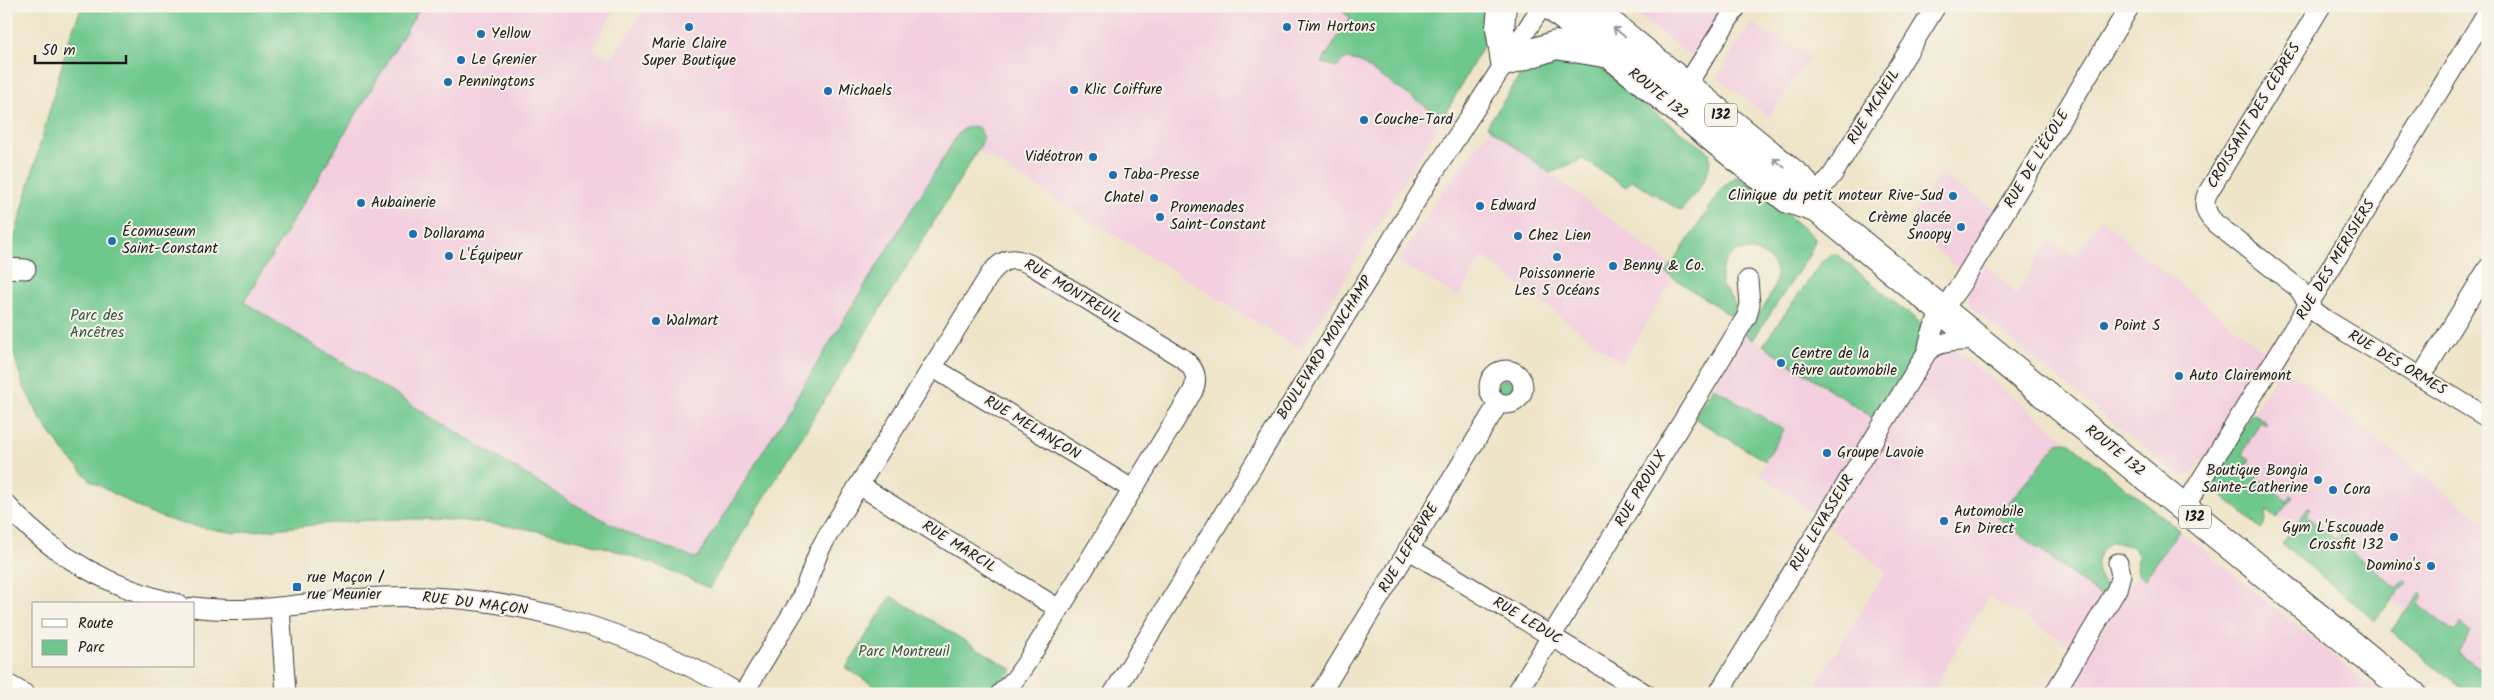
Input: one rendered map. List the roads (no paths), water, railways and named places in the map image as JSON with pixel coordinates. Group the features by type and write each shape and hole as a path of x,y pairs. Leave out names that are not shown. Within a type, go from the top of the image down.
{"highway":[{"path":"1502,6 1500,28 1504,62 1556,45 1608,54"},
{"name":"ROUTE 132","path":"1551,6 1788,199 1813,205 2412,694"},
{"name":"ROUTE 132","path":"1588,6 1802,181 1813,205"}],"street":[{"name":"BOULEVARD MONCHAMP","path":"1113,694 1378,262 1504,62 1542,6"},
{"path":"1686,86 1737,6"},
{"name":"RUE MCNEIL","path":"1813,205 1936,6"},
{"name":"RUE DE L'ÉCOLE","path":"1941,310 1961,284 2130,6"},
{"name":"CROISSANT DES CÈDRES","path":"2309,304 2298,288 2209,218 2205,199 2321,6"},
{"name":"RUE DES MERISIERS","path":"2184,508 2488,11"},
{"name":"RUE MONTREUIL","path":"742,694 800,601 819,551 932,367 991,273 1003,261 1015,258 1022,260 1182,358 1193,367 1196,374 1193,391 1020,673 1000,694"},
{"path":"6,268 26,269"},
{"path":"2421,377 2488,268"},
{"name":"RUE PROULX","path":"1516,694 1747,316 1750,304 1748,280"},
{"name":"RUE DES ORMES","path":"2309,304 2326,320 2488,418"},
{"name":"RUE LEVASSEUR","path":"1718,694 1927,352 1932,330 1941,310"},
{"path":"1927,352 1933,346 1942,343 1979,340"},
{"name":"RUE MELANÇON","path":"932,367 1132,490"},
{"name":"RUE LEFEBVRE","path":"1320,694 1498,404"},
{"name":"RUE MARCIL","path":"859,486 1059,609"},
{"path":"6,504 49,544 94,574 145,595 171,602"},
{"name":"RUE LEDUC","path":"1408,549 1646,694"},
{"path":"2054,694 2117,588 2122,574 2118,563"},
{"name":"RUE DU MAÇON","path":"195,607 224,610 280,608 346,599 404,596 449,598 519,608 572,620 626,638 700,670 742,694"},
{"path":"280,608 286,694"},
{"path":"6,683 25,694"}],"place":[{"name":"Marie Claire Super Boutique","path":"689,27"},
{"name":"Tim Hortons","path":"1287,27"},
{"name":"Yellow","path":"481,34"},
{"name":"Le Grenier","path":"461,60"},
{"name":"Penningtons","path":"448,82"},
{"name":"Klic Coiffure","path":"1074,90"},
{"name":"Michaels","path":"828,91"},
{"name":"Couche-Tard","path":"1364,120"},
{"name":"Vidéotron","path":"1093,157"},
{"name":"Taba-Presse","path":"1113,175"},
{"name":"Clinique du petit moteur Rive-Sud","path":"1953,196"},
{"name":"Chatel","path":"1154,198"},
{"name":"Aubainerie","path":"361,203"},
{"name":"Edward","path":"1480,206"},
{"name":"Promenades Saint-Constant","path":"1160,217"},
{"name":"Crème glacée Snoopy","path":"1961,227"},
{"name":"Dollarama","path":"413,234"},
{"name":"Chez Lien","path":"1518,236"},
{"name":"Écomuseum Saint-Constant","path":"112,241"},
{"name":"L'Équipeur","path":"449,256"},
{"name":"Poissonnerie Les 5 Océans","path":"1557,257"},
{"name":"Benny & Co.","path":"1613,266"},
{"name":"Walmart","path":"656,321"},
{"name":"Point S","path":"2104,326"},
{"name":"Centre de la fièvre automobile","path":"1781,363"},
{"name":"Auto Clairemont","path":"2179,376"},
{"name":"Groupe Lavoie","path":"1827,453"},
{"name":"Boutique Bongia Sainte-Catherine","path":"2318,480"},
{"name":"Cora","path":"2333,490"},
{"name":"Automobile En Direct","path":"1944,521"},
{"name":"Gym L'Escouade Crossfit 132","path":"2394,537"},
{"name":"Domino's","path":"2431,566"},
{"name":"rue Maçon / rue Meunier","path":"297,587"}],"park label":[{"name":"Parc des Ancêtres","path":"97,324"},
{"name":"Parc Montreuil","path":"904,652"}]}
